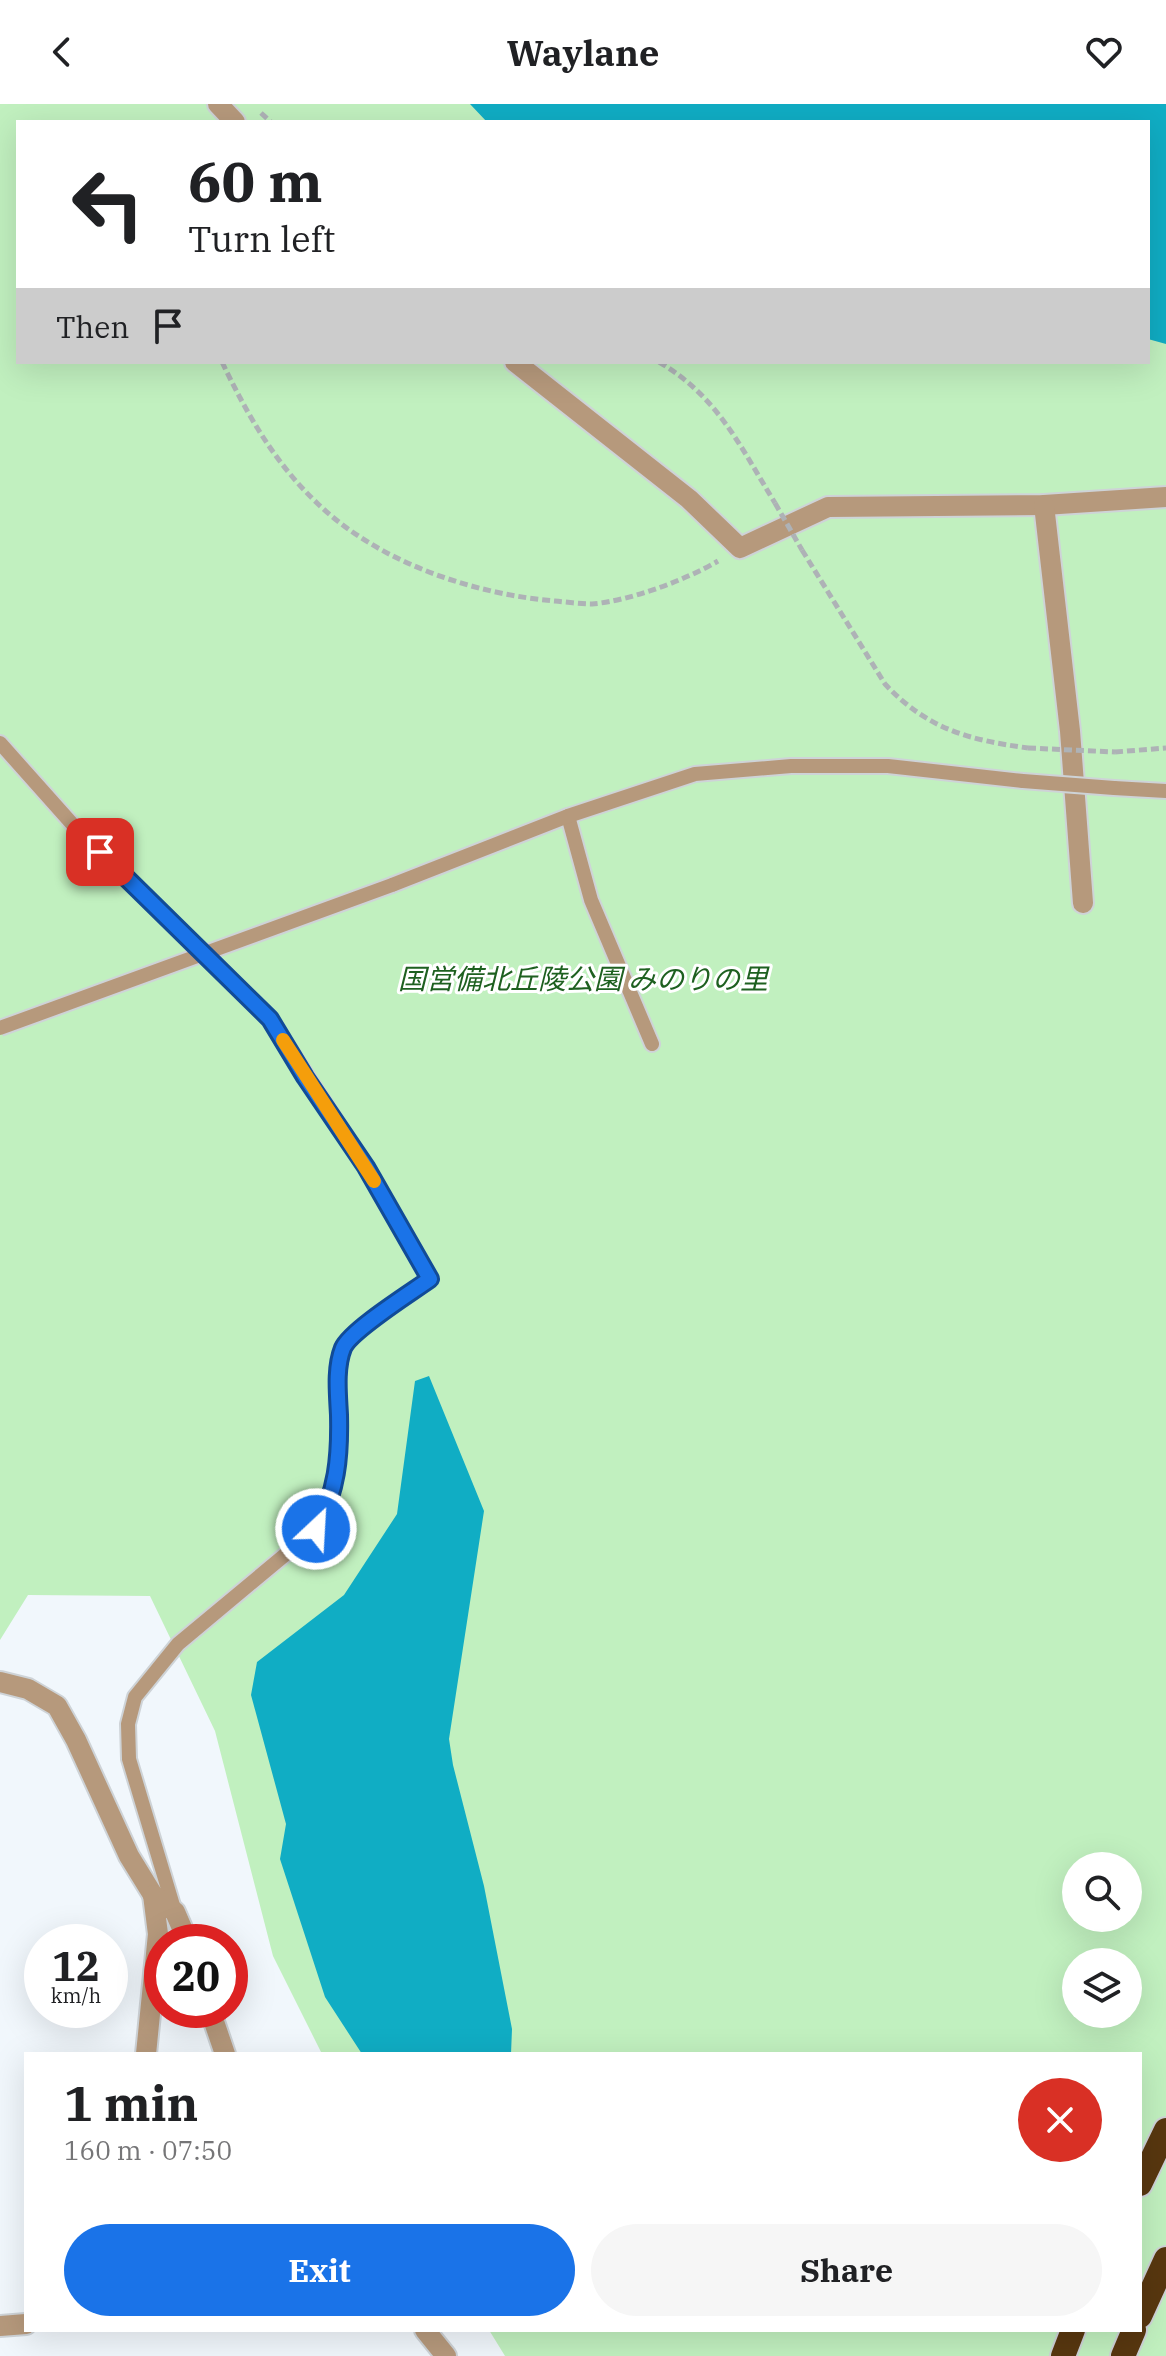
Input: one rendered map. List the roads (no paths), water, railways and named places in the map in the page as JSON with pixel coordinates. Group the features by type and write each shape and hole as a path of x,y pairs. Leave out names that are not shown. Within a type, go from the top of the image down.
{"highway":[{"path":"1142,2180 1166,2130"},
{"path":"1142,2312 1166,2259"},
{"path":"1063,2356 1072,2332"},
{"path":"1123,2356 1133,2332"}],"street":[{"path":"218,104 233,120"},
{"path":"518,364 689,499 740,548 828,507 1044,505 1166,497"},
{"path":"1044,505 1070,731 1083,903"},
{"path":"0,1682 28,1689 57,1706 76,1740 129,1856 153,1895 175,1912 180,1924"},
{"path":"146,2052 158,1934 153,1895"},
{"path":"216,2028 224,2052"},
{"path":"0,2326 24,2324"},
{"path":"427,2332 446,2356"}],"lane":[{"path":"0,743 82,835 270,1019 366,1167 430,1279 360,1330 344,1346 337,1377 339,1449 336,1478 330,1503 316,1529 178,1644 135,1697 128,1724 129,1759 175,1912"},
{"path":"0,1028 392,885 568,816 695,774 775,767 888,766 1023,781 1166,791"},
{"path":"568,816 591,900 652,1044"}],"water":[{"path":"470,104 1166,104 1166,344 1150,340 1150,120 485,120"},
{"path":"429,1376 484,1511 449,1739 484,1886 512,2029 511,2052 361,2052 325,1997 280,1859 286,1824 251,1695 257,1662 344,1595 397,1514 415,1381"}],"park label":[{"name":"国営備北丘陵公園 みのりの里","path":"583,978"}]}
